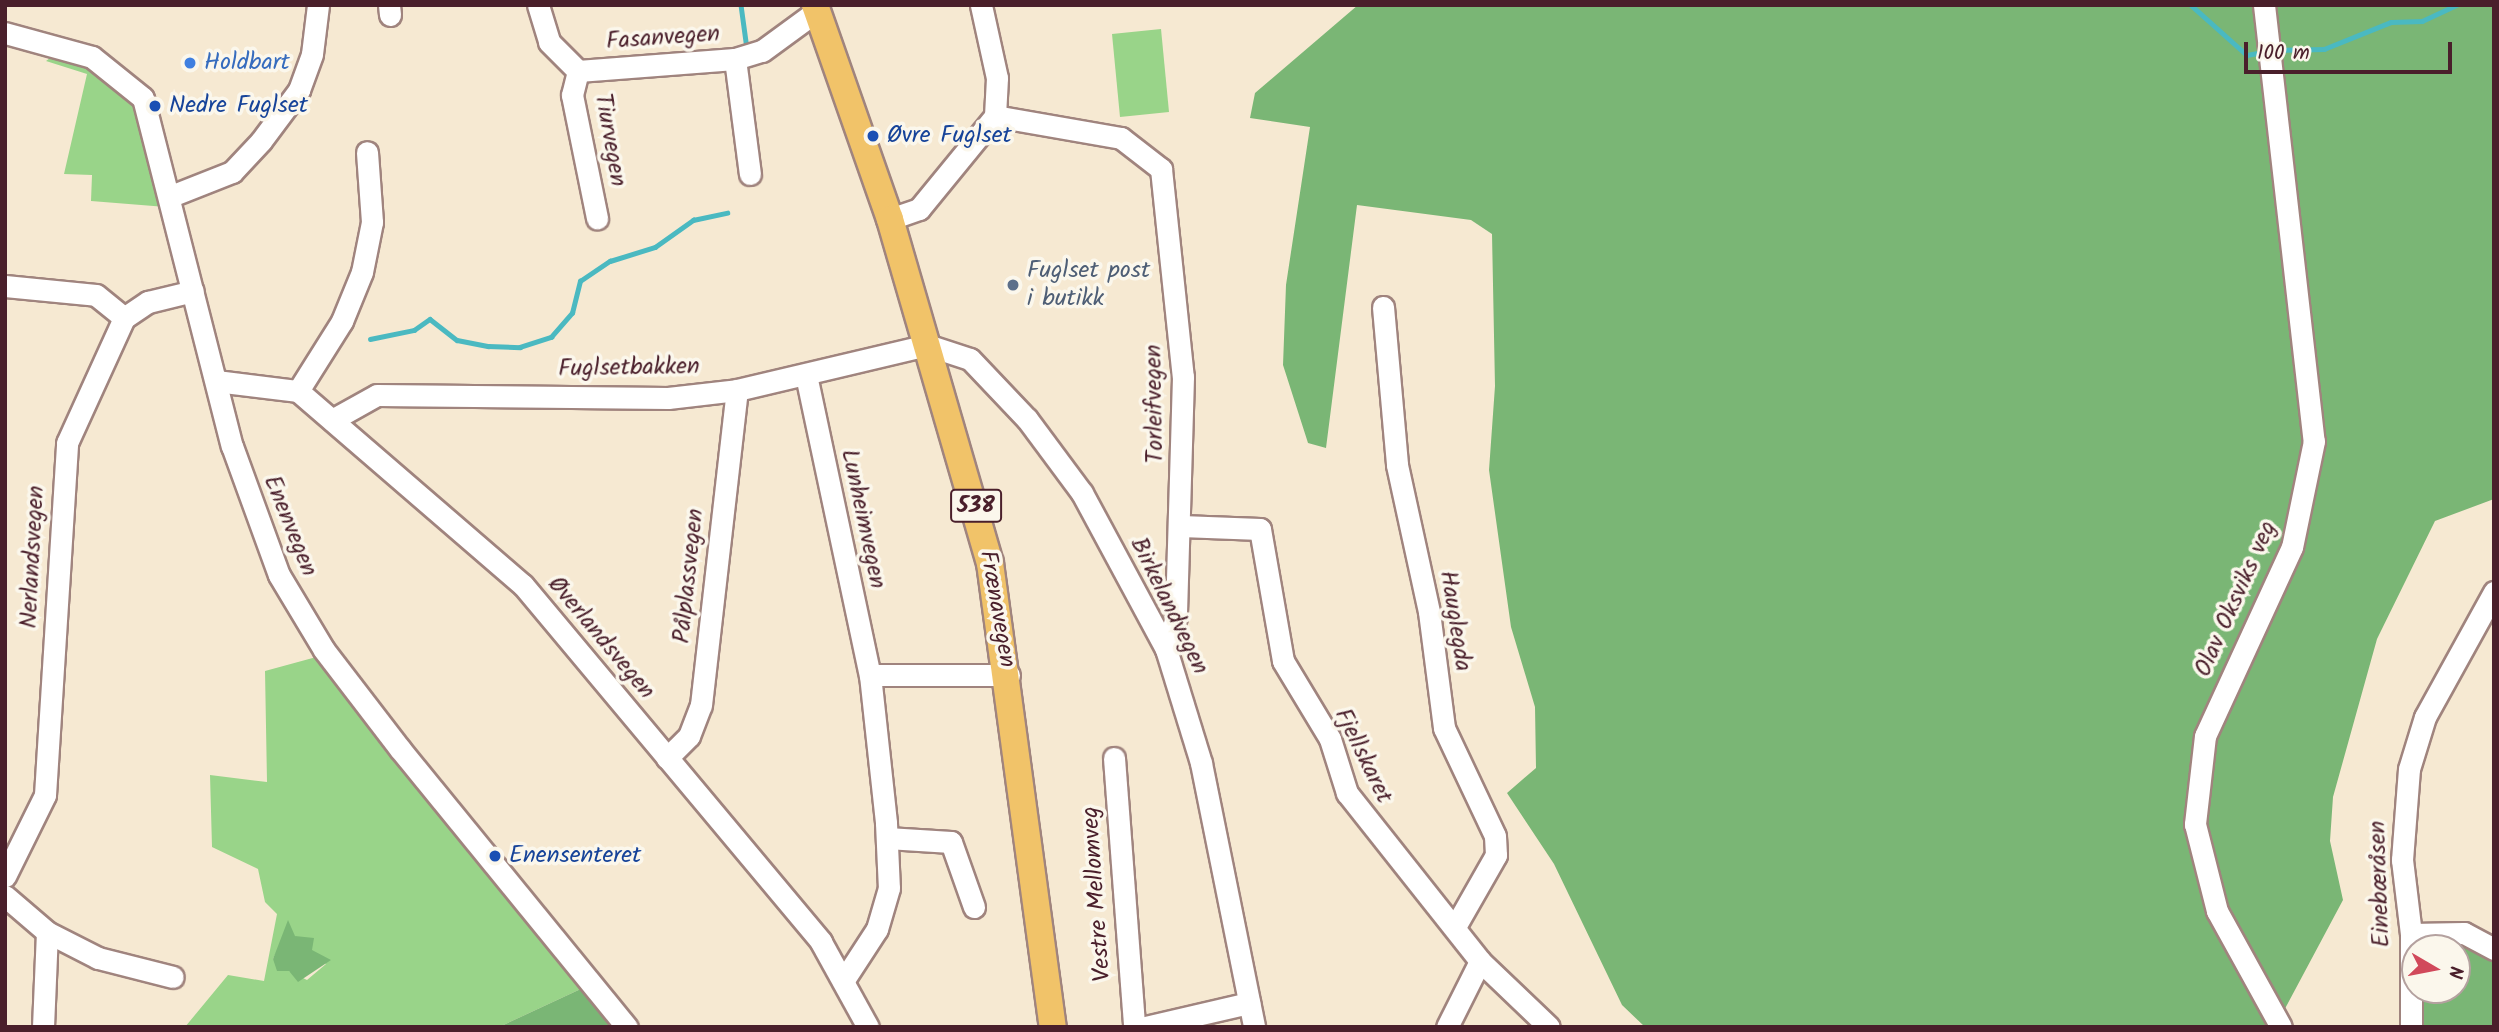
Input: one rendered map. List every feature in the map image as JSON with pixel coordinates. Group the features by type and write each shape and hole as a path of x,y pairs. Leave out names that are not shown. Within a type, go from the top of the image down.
{"main road":[{"name":"Frænavegen","path":"816,8 890,219 978,516 1009,675 1053,1027"}],"street":[{"path":"171,196 232,172 261,141 299,90 312,54 318,5"},
{"name":"Fasanvegen","path":"538,5 549,42 578,71 735,59 762,51 816,8"},
{"path":"890,219 919,209 995,116 997,78 981,5"},
{"name":"Olav Oksviks veg","path":"2264,5 2314,441 2292,547 2204,736 2195,824 2217,911 2281,1027"},
{"name":"Enenvegen","path":"5,33 92,57 122,76 142,98 171,196 216,382 262,540 305,621 431,789 627,1027"},
{"path":"735,59 750,174"},
{"name":"Tiurvegen","path":"578,71 572,95 597,218"},
{"name":"Torleifvegen","path":"995,116 1121,138 1161,169 1183,377 1181,526 1176,617 1166,649"},
{"path":"216,382 298,391 342,321 362,272 372,222 367,152"},
{"path":"5,286 96,295 124,318 148,302 193,291"},
{"name":"Hauglegda","path":"1383,307 1397,465 1429,612 1444,729 1495,836 1496,855 1456,925"},
{"name":"Nerlandsvegen","path":"5,876 46,795 67,443 124,318"},
{"name":"Fuglsetbakken","path":"332,420 377,395 668,398 737,390 927,345"},
{"name":"Birkelandvegen","path":"927,345 970,359 1027,419 1082,493 1166,649 1202,763 1254,1027"},
{"name":"Lunheimvegen","path":"806,375 870,675 887,838 889,888 880,919 845,978"},
{"name":"Pålplassvegen","path":"667,758 689,736 701,705 737,390"},
{"name":"Øverlandsvegen","path":"298,391 523,585 845,978 868,1027"},
{"name":"Fjellskaret","path":"1181,526 1253,526 1264,536 1270,609 1293,685 1330,739 1362,818 1456,925 1480,961 1549,1027"},
{"name":"Einebæråsen","path":"2411,934 2402,860 2409,769 2425,718 2494,592"},
{"path":"870,675 1009,675"},
{"name":"Vestre Mellomveg","path":"1114,758 1134,1027"},
{"path":"887,838 951,842 974,907"},
{"path":"5,896 47,932 98,958 173,976"},
{"path":"43,1027 47,932"},
{"path":"2411,934 2465,934"},
{"path":"2471,937 2494,949"},
{"path":"1447,1027 1480,961"},
{"path":"1145,1027 1249,1003"},
{"name":"Einebæråsen","path":"2411,1004 2411,1027"}],"green space":[{"path":"1358,5 2494,5 2494,499 2435,521 2377,639 2333,797 2330,841 2343,900 2280,1018 2285,1027 1645,1027 1622,1005 1554,864 1507,793 1536,768 1535,707 1511,627 1489,470 1495,386 1492,234 1471,220 1357,205 1326,448 1308,443 1283,365 1286,285 1310,127 1250,118 1255,93"},
{"path":"1161,29 1169,112 1120,117 1112,34"},
{"path":"58,52 90,64 137,103 166,207 91,201 92,175 64,174 87,74 46,61"},
{"path":"320,656 585,987 499,1027 185,1027 228,975 264,981 277,914 265,902 258,869 212,847 210,775 267,782 265,671","holes":["284,936 295,936 326,964 307,980 273,959"]},
{"path":"288,920 295,936 314,938 312,950 331,960 298,982 289,971 277,971 273,959"},
{"path":"2471,946 2494,958 2494,1027 2419,1027 2419,1004 2471,1004"},
{"path":"585,987 617,1027 499,1027"}],"waterway":[{"path":"741,5 747,49"},
{"path":"2191,5 2247,55 2263,52"},
{"path":"2275,50 2324,49 2391,22 2422,21 2457,5"},
{"path":"370,339 414,330 430,319 457,340 488,346 520,347 551,337 572,313 580,281 610,261 655,247 693,220 727,213"}],"place":[{"name":"Holdbart","path":"190,63"},
{"name":"Nedre Fuglset","path":"155,106"},
{"name":"Øvre Fuglset","path":"873,136"},
{"name":"Fuglset post i butikk","path":"1013,285"},
{"name":"Enensenteret","path":"495,856"}]}
